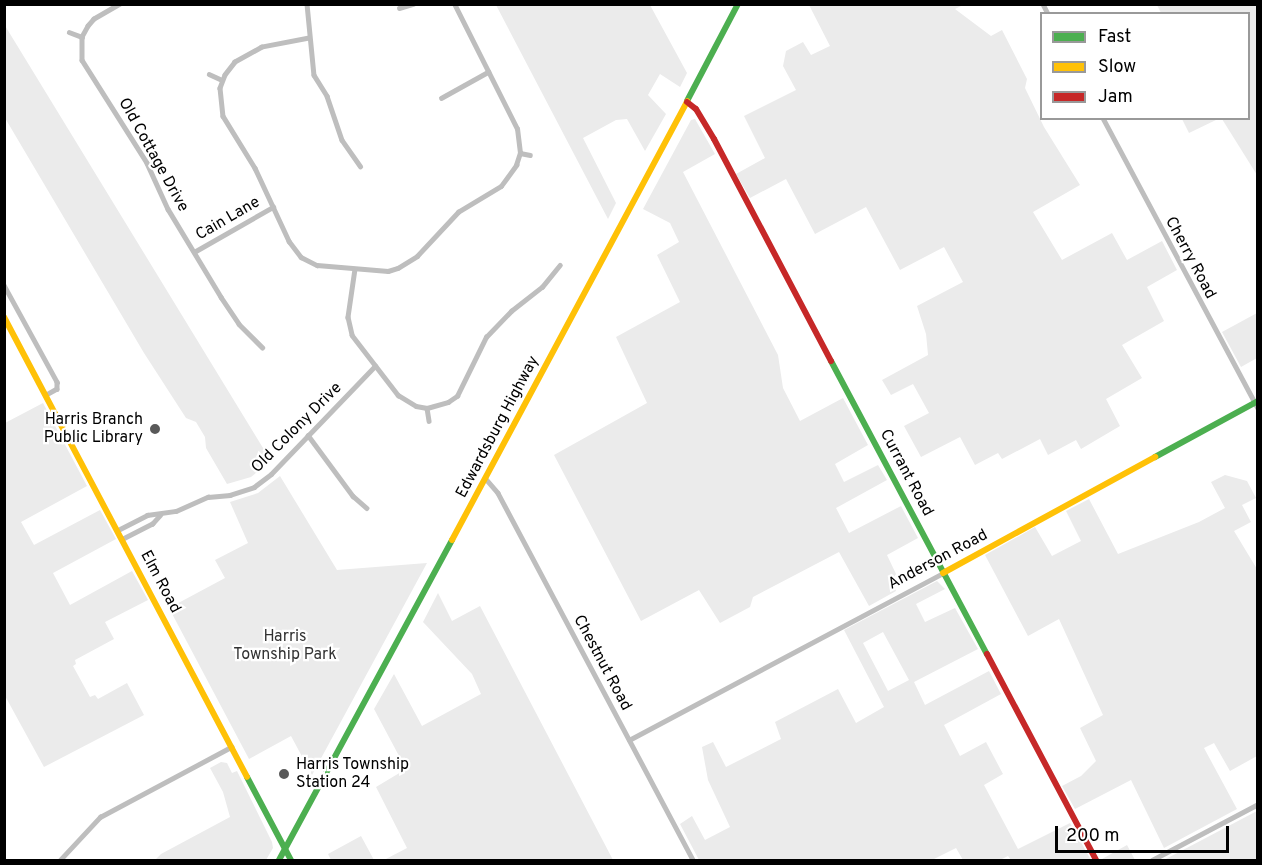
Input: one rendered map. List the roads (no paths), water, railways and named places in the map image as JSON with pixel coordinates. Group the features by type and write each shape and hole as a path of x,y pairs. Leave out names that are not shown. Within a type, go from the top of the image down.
{"street":[{"path":"307,4 314,75 327,96 342,140 360,166"},
{"path":"399,8 413,4"},
{"path":"309,38 251,51 235,62 222,80 220,97 223,116 255,168 295,250 307,261 317,265 388,271 408,264 458,212 501,186 516,165 520,153 517,129 454,4"},
{"name":"Edwardsburg Highway","path":"279,861 486,479 738,4"},
{"path":"69,32 82,37 94,19 118,6"},
{"name":"Old Cottage Drive","path":"82,37 82,60 147,163 168,208 239,324 262,347"},
{"path":"441,98 488,72"},
{"path":"209,74 222,80"},
{"name":"Currant Road","path":"687,102 696,109 714,139 1096,861"},
{"name":"Cherry Road","path":"1104,120 1257,404"},
{"path":"520,153 530,154"},
{"name":"Cain Lane","path":"194,252 273,207"},
{"path":"355,268 349,327 360,347 406,402 427,408 448,402 457,396 486,338 511,311 542,287 560,265"},
{"path":"4,285 57,382 57,389 46,395"},
{"name":"Elm Road","path":"4,317 291,861"},
{"name":"Old Colony Drive","path":"118,530 147,515 160,515 208,497 230,495 254,487 271,474 375,366"},
{"name":"Anderson Road","path":"629,741 1257,404"},
{"path":"427,408 429,421"},
{"path":"308,435 353,495 367,508"},
{"name":"Chestnut Road","path":"486,479 498,493 693,861"},
{"name":"Old Colony Drive","path":"122,539 152,524 160,515"},
{"path":"60,861 100,817 231,747"},
{"path":"1152,861 1257,804"}],"place":[{"name":"Harris Branch Public Library","path":"155,429"},
{"name":"Harris Township Station 24","path":"284,774"}],"park label":[{"name":"Harris Township Park","path":"285,646"}]}
